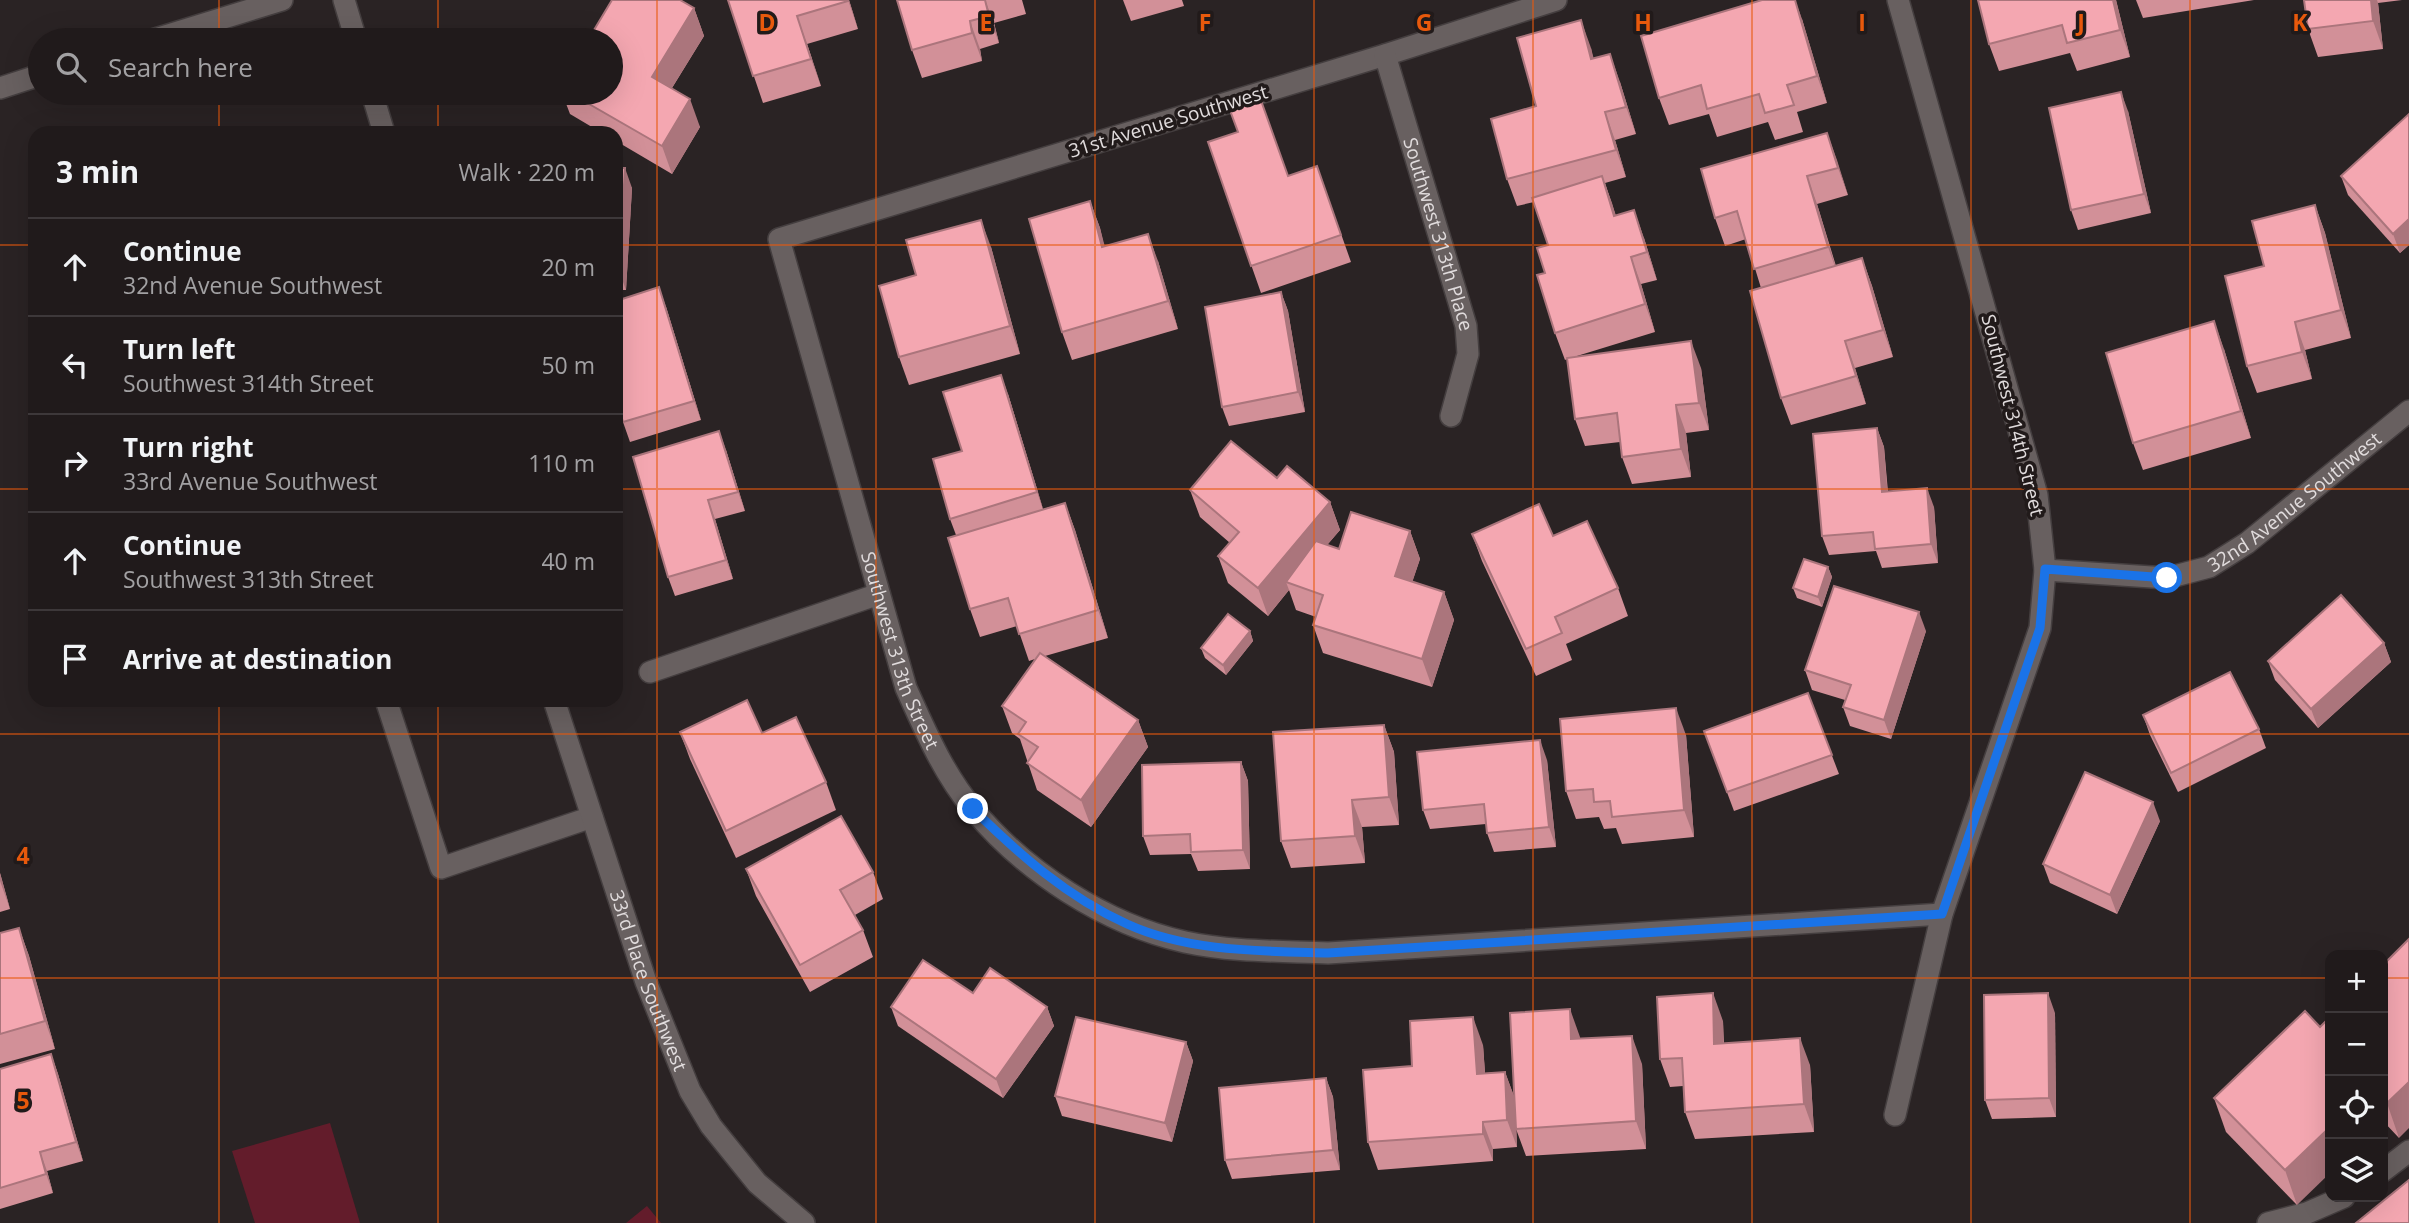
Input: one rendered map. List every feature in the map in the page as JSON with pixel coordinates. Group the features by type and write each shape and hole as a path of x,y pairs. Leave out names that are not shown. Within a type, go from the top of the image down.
{"street":[{"path":"191,28 282,0"},
{"path":"344,0 352,28"},
{"name":"31st Avenue Southwest","path":"779,239 1385,55 1556,0"},
{"name":"Southwest 314th Street","path":"1895,1115 1942,914 2040,628 2045,569 2037,495 1898,0"},
{"name":"Southwest 313th Place","path":"1385,55 1466,326 1467,362 1451,416"},
{"path":"0,88 28,79"},
{"path":"376,105 382,126"},
{"name":"Southwest 313th Street","path":"779,239 906,688 937,756 973,809 1021,857 1081,900 1129,925 1186,942 1257,951 1328,953 1942,914"},
{"name":"32nd Avenue Southwest","path":"2045,569 2167,578 2209,567 2247,543 2409,411"},
{"path":"650,672 879,594"},
{"path":"388,707 441,868 592,817"},
{"name":"33rd Place Southwest","path":"556,707 646,982 671,1051 690,1091 711,1126 757,1183 804,1223"},
{"path":"2388,1167 2409,1151"},
{"path":"2269,1223 2307,1213 2332,1202"}],"shaded area":[{"path":"330,1123 360,1223 255,1223 232,1151"},
{"path":"647,1206 661,1223 626,1223"}],"building":[{"path":"612,0 680,0 694,8 652,77 690,99 662,146 591,105 623,105 623,28 595,28"},
{"path":"728,0 848,1 797,16 811,59 753,76"},
{"path":"897,0 985,0 989,16 970,21 972,33 912,50"},
{"path":"1762,0 1795,0 1817,76 1787,85 1794,105 1765,113 1759,94 1707,109 1701,85 1659,98 1641,36"},
{"path":"1978,0 2113,0 2120,30 2067,43 2062,25 1989,44"},
{"path":"2304,0 2371,0 2373,21 2308,29"},
{"path":"1581,20 1591,59 1610,54 1626,107 1605,112 1616,150 1507,179 1491,119 1536,106 1517,38"},
{"path":"2121,92 2144,194 2071,210 2049,108"},
{"path":"1259,95 1288,176 1317,166 1341,235 1251,266 1208,142 1238,132 1228,105"},
{"path":"2409,114 2409,219 2393,234 2341,176"},
{"path":"1827,133 1838,168 1807,176 1828,247 1754,269 1737,211 1715,218 1701,169"},
{"path":"623,168 625,168 623,202"},
{"path":"1602,176 1614,216 1634,210 1647,252 1631,257 1645,304 1555,333 1537,275 1545,273 1537,248 1548,245 1532,198"},
{"path":"1090,201 1102,247 1148,234 1168,301 1062,332 1029,219"},
{"path":"2315,205 2341,310 2295,322 2302,352 2247,366 2225,276 2264,266 2252,221"},
{"path":"981,220 1010,326 899,357 879,286 916,275 906,240"},
{"path":"1862,258 1883,330 1845,341 1856,376 1781,398 1750,291"},
{"path":"659,287 694,401 623,422 623,299"},
{"path":"1281,292 1298,392 1222,407 1205,307"},
{"path":"2214,321 2241,411 2133,443 2106,353"},
{"path":"1691,341 1699,403 1676,405 1681,449 1622,457 1617,413 1575,419 1567,358"},
{"path":"1001,375 1037,492 950,519 933,459 962,451 943,392"},
{"path":"1877,428 1882,492 1927,488 1931,544 1875,549 1873,532 1822,536 1813,434"},
{"path":"719,431 738,492 708,500 726,560 668,577 633,457"},
{"path":"1231,441 1277,478 1287,466 1330,502 1258,588 1218,556 1239,532 1190,490"},
{"path":"1065,503 1098,610 1019,634 1008,598 970,609 948,538"},
{"path":"1539,504 1553,536 1587,521 1618,588 1555,617 1562,633 1526,649 1472,534"},
{"path":"1351,512 1410,531 1395,576 1444,592 1422,659 1313,625 1323,595 1286,582 1316,541 1339,549"},
{"path":"1804,559 1828,567 1818,597 1793,588"},
{"path":"1834,586 1919,612 1884,720 1843,707 1851,685 1805,670"},
{"path":"2341,595 2384,643 2311,709 2268,661"},
{"path":"1228,614 1250,631 1223,665 1201,648"},
{"path":"1040,653 1138,720 1081,800 1027,763 1038,747 1018,734 1026,722 1002,706"},
{"path":"2230,672 2259,729 2171,773 2143,715"},
{"path":"1808,693 1832,755 1727,792 1704,731"},
{"path":"747,700 762,733 796,717 826,782 726,831 680,732"},
{"path":"1676,708 1684,810 1612,817 1610,801 1594,802 1593,789 1566,791 1560,719"},
{"path":"1384,725 1389,797 1352,800 1355,836 1281,841 1273,732"},
{"path":"1540,740 1549,827 1487,833 1484,804 1423,810 1417,752"},
{"path":"1241,762 1243,850 1191,852 1190,834 1143,836 1142,765"},
{"path":"2085,772 2153,802 2110,895 2043,864"},
{"path":"841,816 873,872 840,890 863,930 800,965 746,869"},
{"path":"19,928 45,1021 0,1034 0,933"},
{"path":"2409,939 2409,1082 2388,1102 2388,1013 2388,960"},
{"path":"923,960 973,993 990,968 1047,1007 996,1079 891,1007"},
{"path":"1713,993 1714,1044 1800,1038 1804,1104 1685,1112 1682,1058 1660,1059 1657,997"},
{"path":"2048,993 2049,1098 1985,1100 1984,995"},
{"path":"1570,1009 1571,1039 1632,1036 1636,1121 1516,1129 1510,1013"},
{"path":"2305,1011 2320,1027 2325,1022 2325,1132 2285,1170 2214,1098"},
{"path":"1076,1017 1186,1042 1165,1123 1055,1096"},
{"path":"1473,1017 1477,1074 1505,1072 1507,1120 1483,1122 1483,1134 1368,1142 1363,1070 1412,1066 1410,1021"},
{"path":"51,1054 76,1142 40,1152 46,1174 0,1188 0,1069"},
{"path":"1326,1078 1333,1150 1225,1160 1219,1088"},
{"path":"2409,1180 2409,1223 2356,1223 2382,1202 2388,1202 2388,1197"}],"route":[{"path":"973,809 1021,857 1081,900 1129,925 1186,942 1257,951 1328,953 1942,914 2040,628 2045,569 2167,578"}]}
